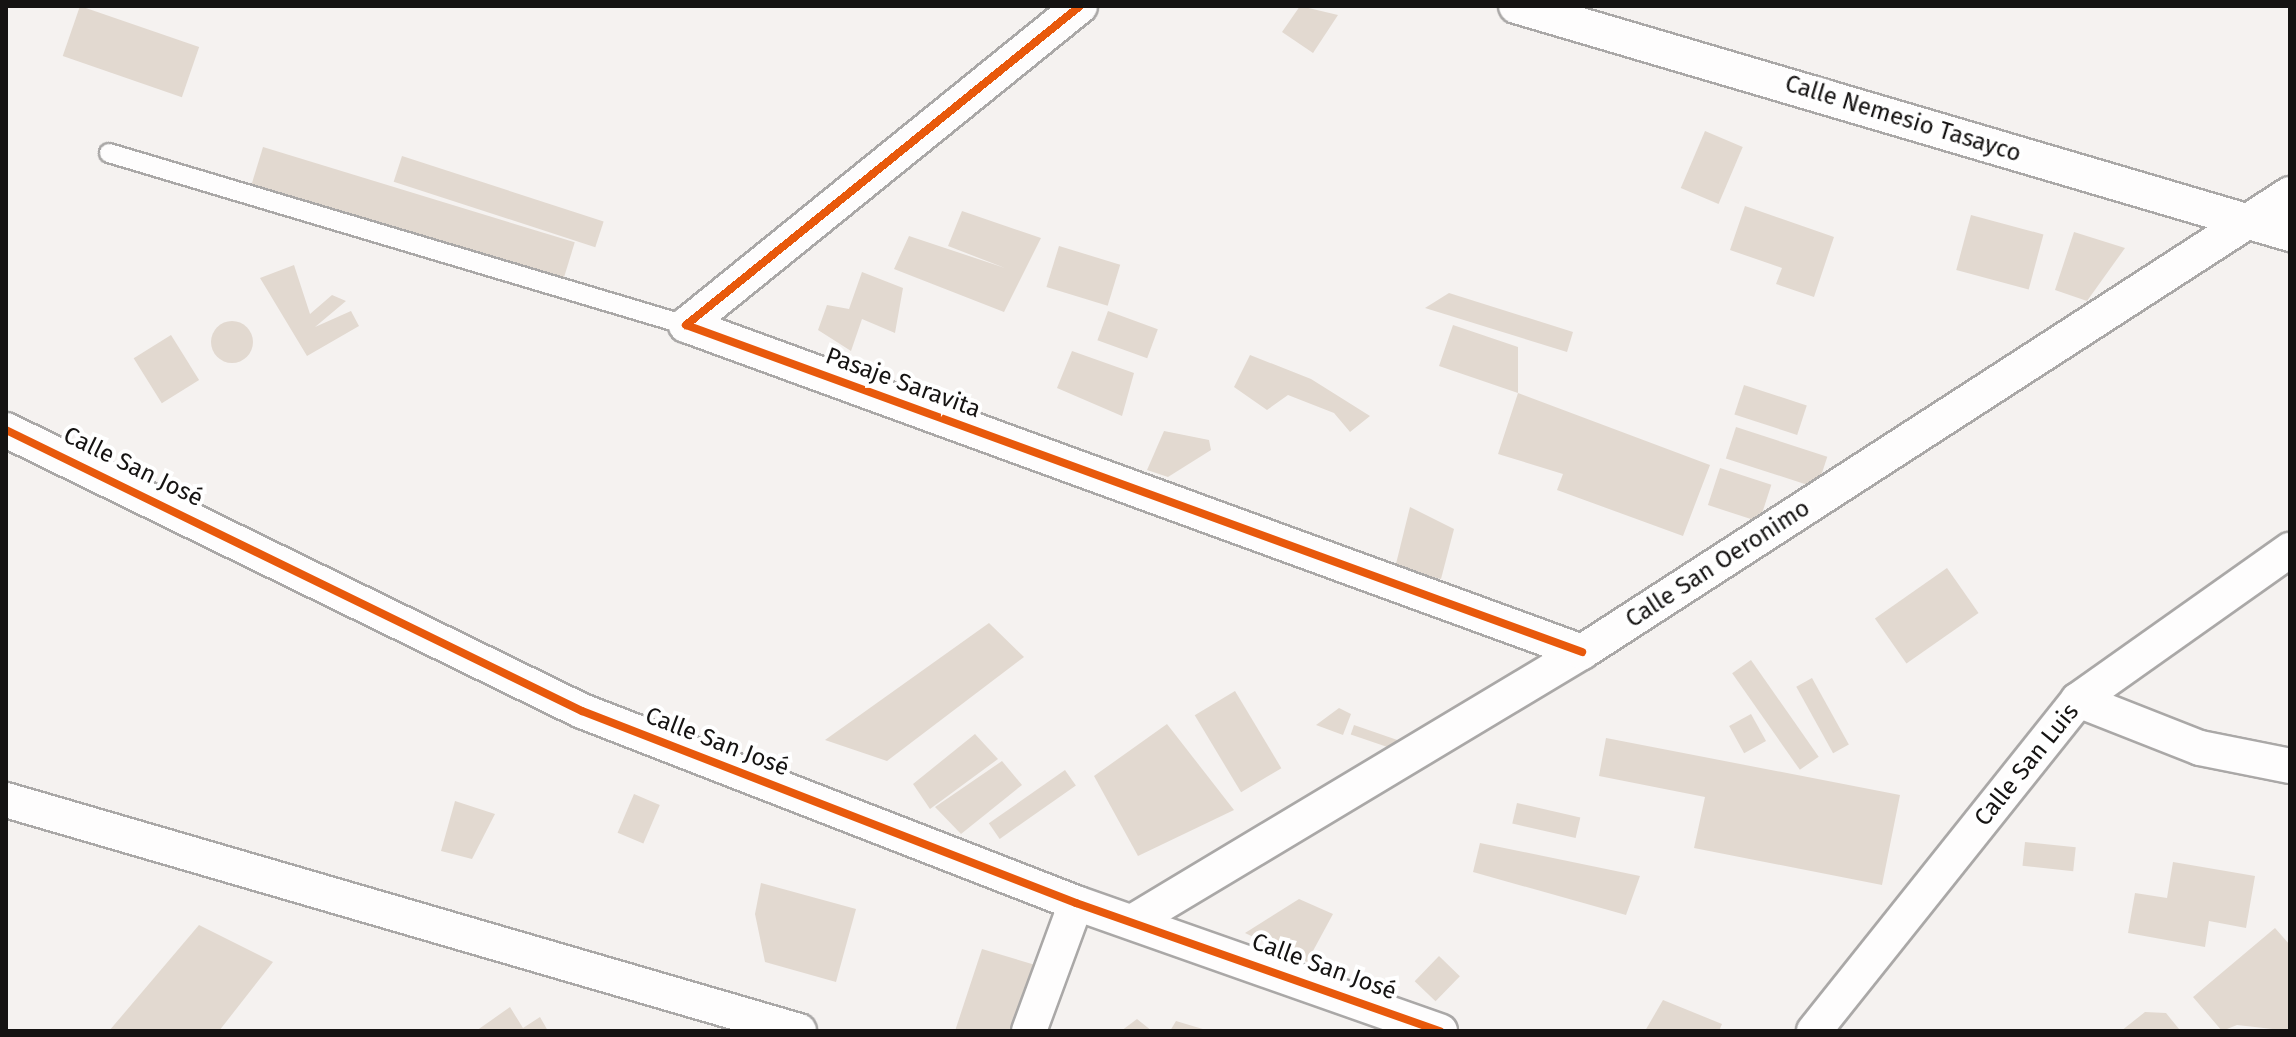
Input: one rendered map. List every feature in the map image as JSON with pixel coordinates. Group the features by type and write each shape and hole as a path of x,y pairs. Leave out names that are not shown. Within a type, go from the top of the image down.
{"street":[{"path":"686,325 1080,6"},
{"name":"Calle Nemesio Tasayco","path":"1516,6 2290,234"},
{"name":"Calle San Oeronimo","path":"1137,919 1582,652 2290,194"},
{"name":"Pasaje Saravita","path":"686,325 1582,652"},
{"name":"Calle San José","path":"6,430 582,711 1076,903 1137,919 1440,1031"},
{"name":"Calle San Luis","path":"1814,1031 2078,700 2290,550"},
{"path":"2078,700 2200,748 2290,766"},
{"path":"7,801 799,1031"},
{"path":"1029,1031 1076,903"}],"lane":[{"path":"109,153 686,325"}],"building":[{"path":"80,6 199,47 182,97 63,56"},
{"path":"1300,6 1338,15 1313,53 1282,32"},
{"path":"1705,131 1743,147 1719,204 1681,188"},
{"path":"263,147 575,242 563,280 252,184"},
{"path":"402,156 604,222 595,247 394,182"},
{"path":"1745,206 1834,237 1814,297 1776,284 1782,268 1730,250"},
{"path":"962,211 1041,238 1004,312 894,269 909,236 1005,268 948,246"},
{"path":"1971,215 2043,234 2029,289 1956,270"},
{"path":"2074,232 2125,248 2087,301 2055,290"},
{"path":"1059,246 1120,265 1108,306 1046,287"},
{"path":"294,265 310,314 332,295 346,301 315,327 351,311 359,326 307,356 260,278"},
{"path":"862,272 903,288 895,333 862,319 851,351 818,330 827,305 849,309"},
{"path":"1449,293 1573,332 1567,352 1425,308"},
{"path":"1108,311 1158,329 1147,358 1097,340"},
{"path":"232,321 247,327 253,342 247,357 232,363 217,357 211,342 217,327"},
{"path":"1453,325 1518,347 1518,393 1439,366"},
{"path":"171,335 199,380 162,403 134,358"},
{"path":"1072,351 1134,373 1122,416 1057,388"},
{"path":"1250,355 1311,379 1370,416 1350,432 1334,413 1288,395 1267,410 1234,387"},
{"path":"1744,385 1807,405 1797,435 1734,414"},
{"path":"1518,393 1710,465 1683,536 1557,490 1563,474 1498,454"},
{"path":"1736,427 1827,457 1817,488 1726,458"},
{"path":"1164,431 1209,440 1211,450 1168,477 1147,470"},
{"path":"1720,468 1771,485 1759,522 1708,505"},
{"path":"1410,507 1454,529 1441,579 1395,568"},
{"path":"1947,568 1979,613 1906,664 1875,618"},
{"path":"989,623 1024,657 887,761 825,740"},
{"path":"1751,660 1819,757 1800,770 1732,673"},
{"path":"1812,678 1849,744 1833,753 1796,687"},
{"path":"1235,691 1281,768 1241,792 1195,715"},
{"path":"1339,708 1351,714 1343,735 1316,725"},
{"path":"1751,714 1766,741 1744,753 1729,726"},
{"path":"1167,724 1234,810 1138,856 1094,776"},
{"path":"1354,725 1406,743 1403,752 1351,734"},
{"path":"975,734 998,759 930,809 913,784"},
{"path":"1606,738 1900,795 1882,885 1694,848 1705,797 1599,776"},
{"path":"1002,761 1022,785 961,834 935,807"},
{"path":"1065,770 1076,786 1000,839 989,823"},
{"path":"634,794 660,805 643,844 618,833"},
{"path":"455,801 495,814 472,859 441,851"},
{"path":"1517,803 1580,818 1576,838 1512,823"},
{"path":"2025,842 2076,847 2073,871 2022,866"},
{"path":"1480,843 1640,876 1626,915 1473,872"},
{"path":"2173,862 2255,876 2246,928 2209,921 2205,947 2128,933 2135,893 2167,898"},
{"path":"761,883 856,909 836,982 765,962 755,914"},
{"path":"1299,899 1333,914 1307,962 1245,933"},
{"path":"199,925 273,962 219,1031 109,1031"},
{"path":"2275,928 2290,945 2290,1031 2237,1025 2222,1031 2193,997"},
{"path":"982,949 1042,967 1012,1031 955,1031"},
{"path":"1439,956 1460,976 1436,1001 1415,981"},
{"path":"1663,1000 1722,1024 1719,1031 1645,1031"},
{"path":"510,1007 523,1028 540,1017 548,1031 476,1031"},
{"path":"2145,1012 2166,1013 2179,1029 2121,1031"},
{"path":"1137,1019 1152,1031 1121,1031"},
{"path":"1176,1021 1206,1030 1206,1031 1170,1031"}],"cycle path":[{"path":"1080,6 686,325 1582,652"},
{"path":"6,430 582,711 1076,903 1440,1031"}]}
